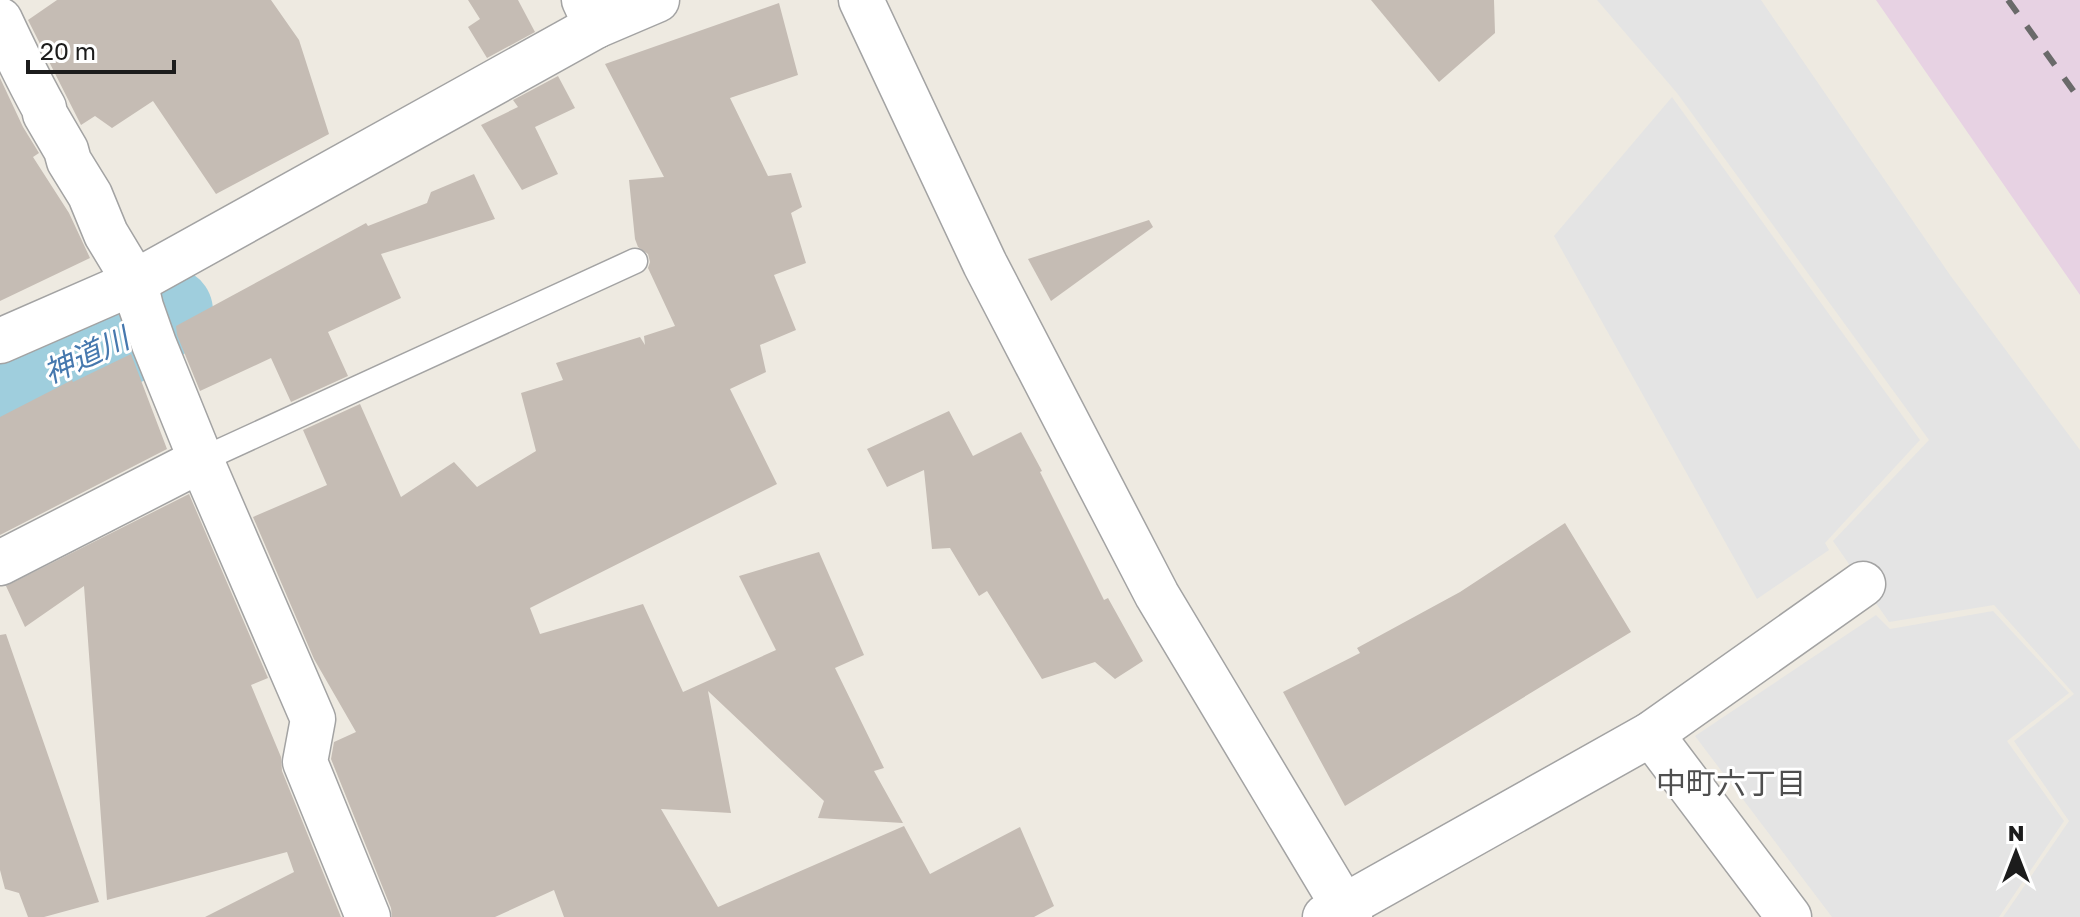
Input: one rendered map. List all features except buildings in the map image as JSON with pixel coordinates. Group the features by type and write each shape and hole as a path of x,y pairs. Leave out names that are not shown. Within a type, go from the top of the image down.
{"street":[{"path":"0,341 143,311 590,13 657,0"},
{"path":"861,0 985,264 1157,595 1340,914 1651,734 1863,584"},
{"path":"0,20 69,161 90,195 143,311 201,460 313,719 305,762 368,917"},
{"path":"0,563 201,460"},
{"path":"1651,734 1789,917"}],"lane":[{"path":"201,460 635,261"}],"shaded area":[{"path":"1597,0 1761,0 1950,275 2080,450 2080,917 2003,917 2069,821 2014,741 2074,694 1994,605 1889,622 1833,541 1929,440 1677,93"},
{"path":"1876,0 2080,0 2080,295"},
{"path":"1672,97 1920,440 1825,543 1829,550 1757,599 1554,236"},
{"path":"1993,611 2069,693 2007,741 2064,821 1999,917 1832,917 1695,736 1876,615 1890,629"}],"waterway":[{"name":"神道川","path":"0,394 57,373 125,341 169,311"}],"railway":[{"path":"2008,0 2080,100"}],"district":[{"name":"中町六丁目","path":"1731,783"}]}
